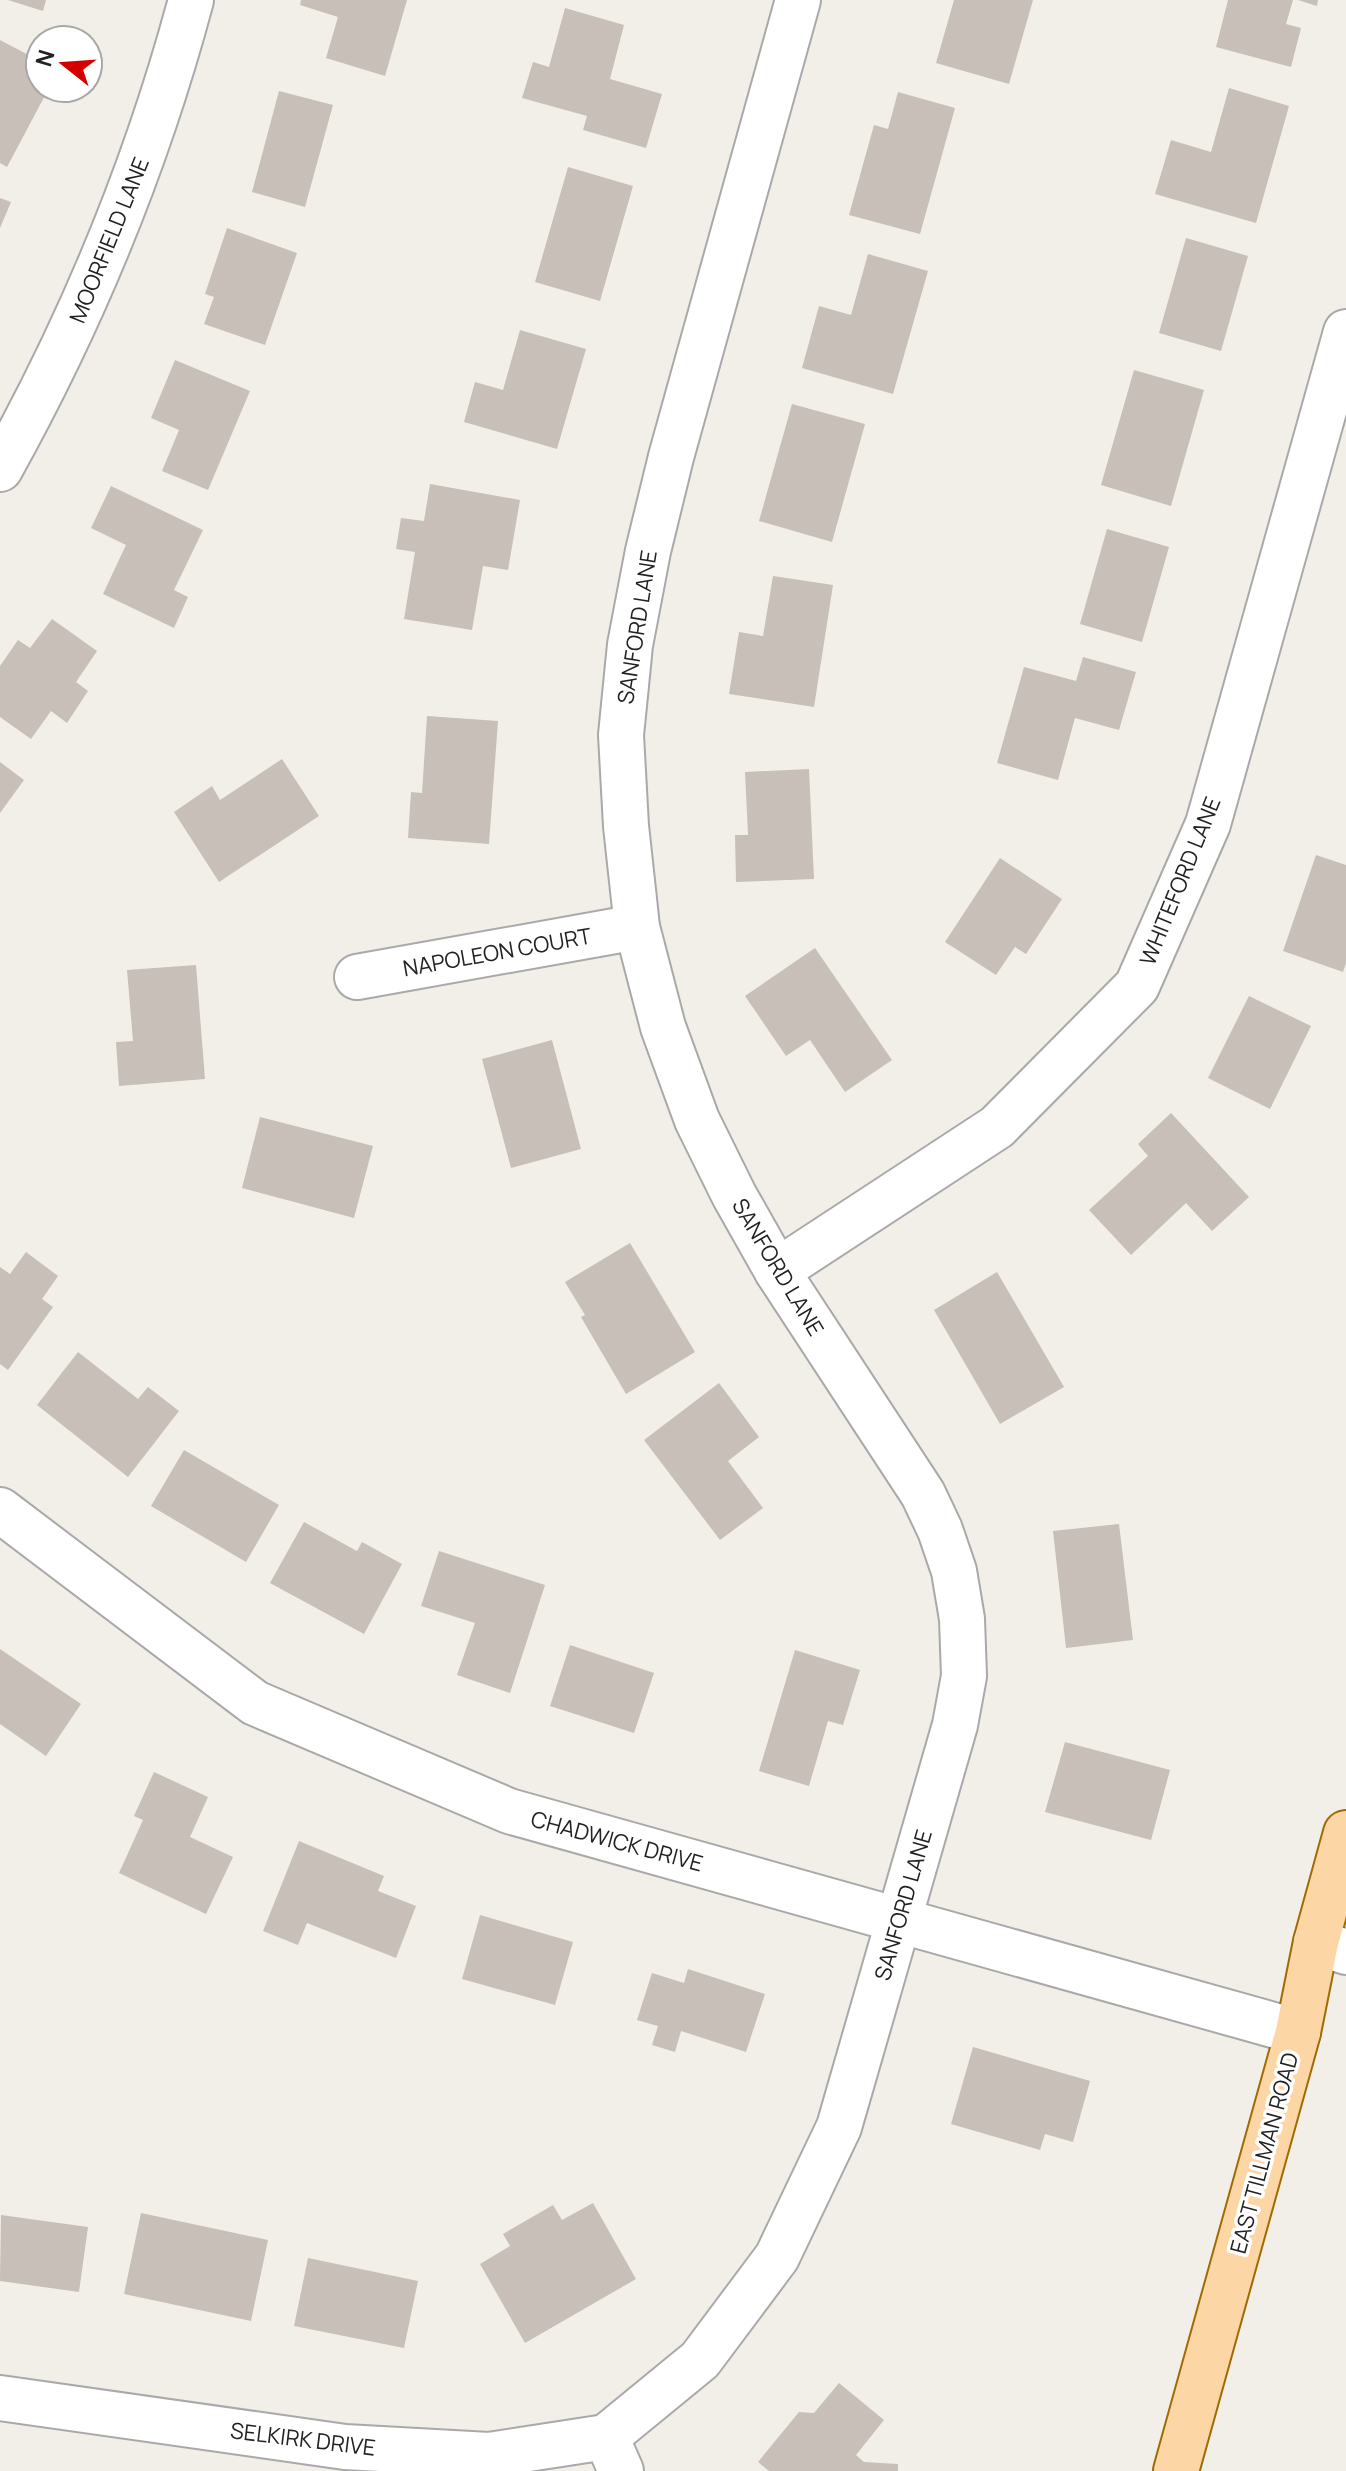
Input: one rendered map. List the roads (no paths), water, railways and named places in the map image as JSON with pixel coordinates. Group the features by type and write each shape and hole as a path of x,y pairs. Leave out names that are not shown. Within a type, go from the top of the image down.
{"main road":[{"name":"EAST TILLMAN ROAD","path":"1176,2471 1298,2032 1331,1947 1346,1833"}],"street":[{"name":"MOORFIELD LANE","path":"0,469 67,341 99,268 144,156 191,0"},
{"name":"SANFORD LANE","path":"613,2454 700,2360 777,2257 839,2127 955,1725 964,1676 962,1619 954,1571 923,1494 777,1271 734,1195 697,1120 663,1027 637,927 626,826 621,735 630,645 648,551 671,457 798,0"},
{"name":"WHITEFORD LANE","path":"777,1271 997,1127 1137,986 1208,824 1346,332"},
{"name":"NAPOLEON COURT","path":"357,977 637,927"},
{"name":"CHADWICK DRIVE","path":"0,1510 255,1703 509,1811 1298,2032"},
{"name":"SELKIRK DRIVE","path":"0,2398 345,2447 489,2455 613,2454"}]}
